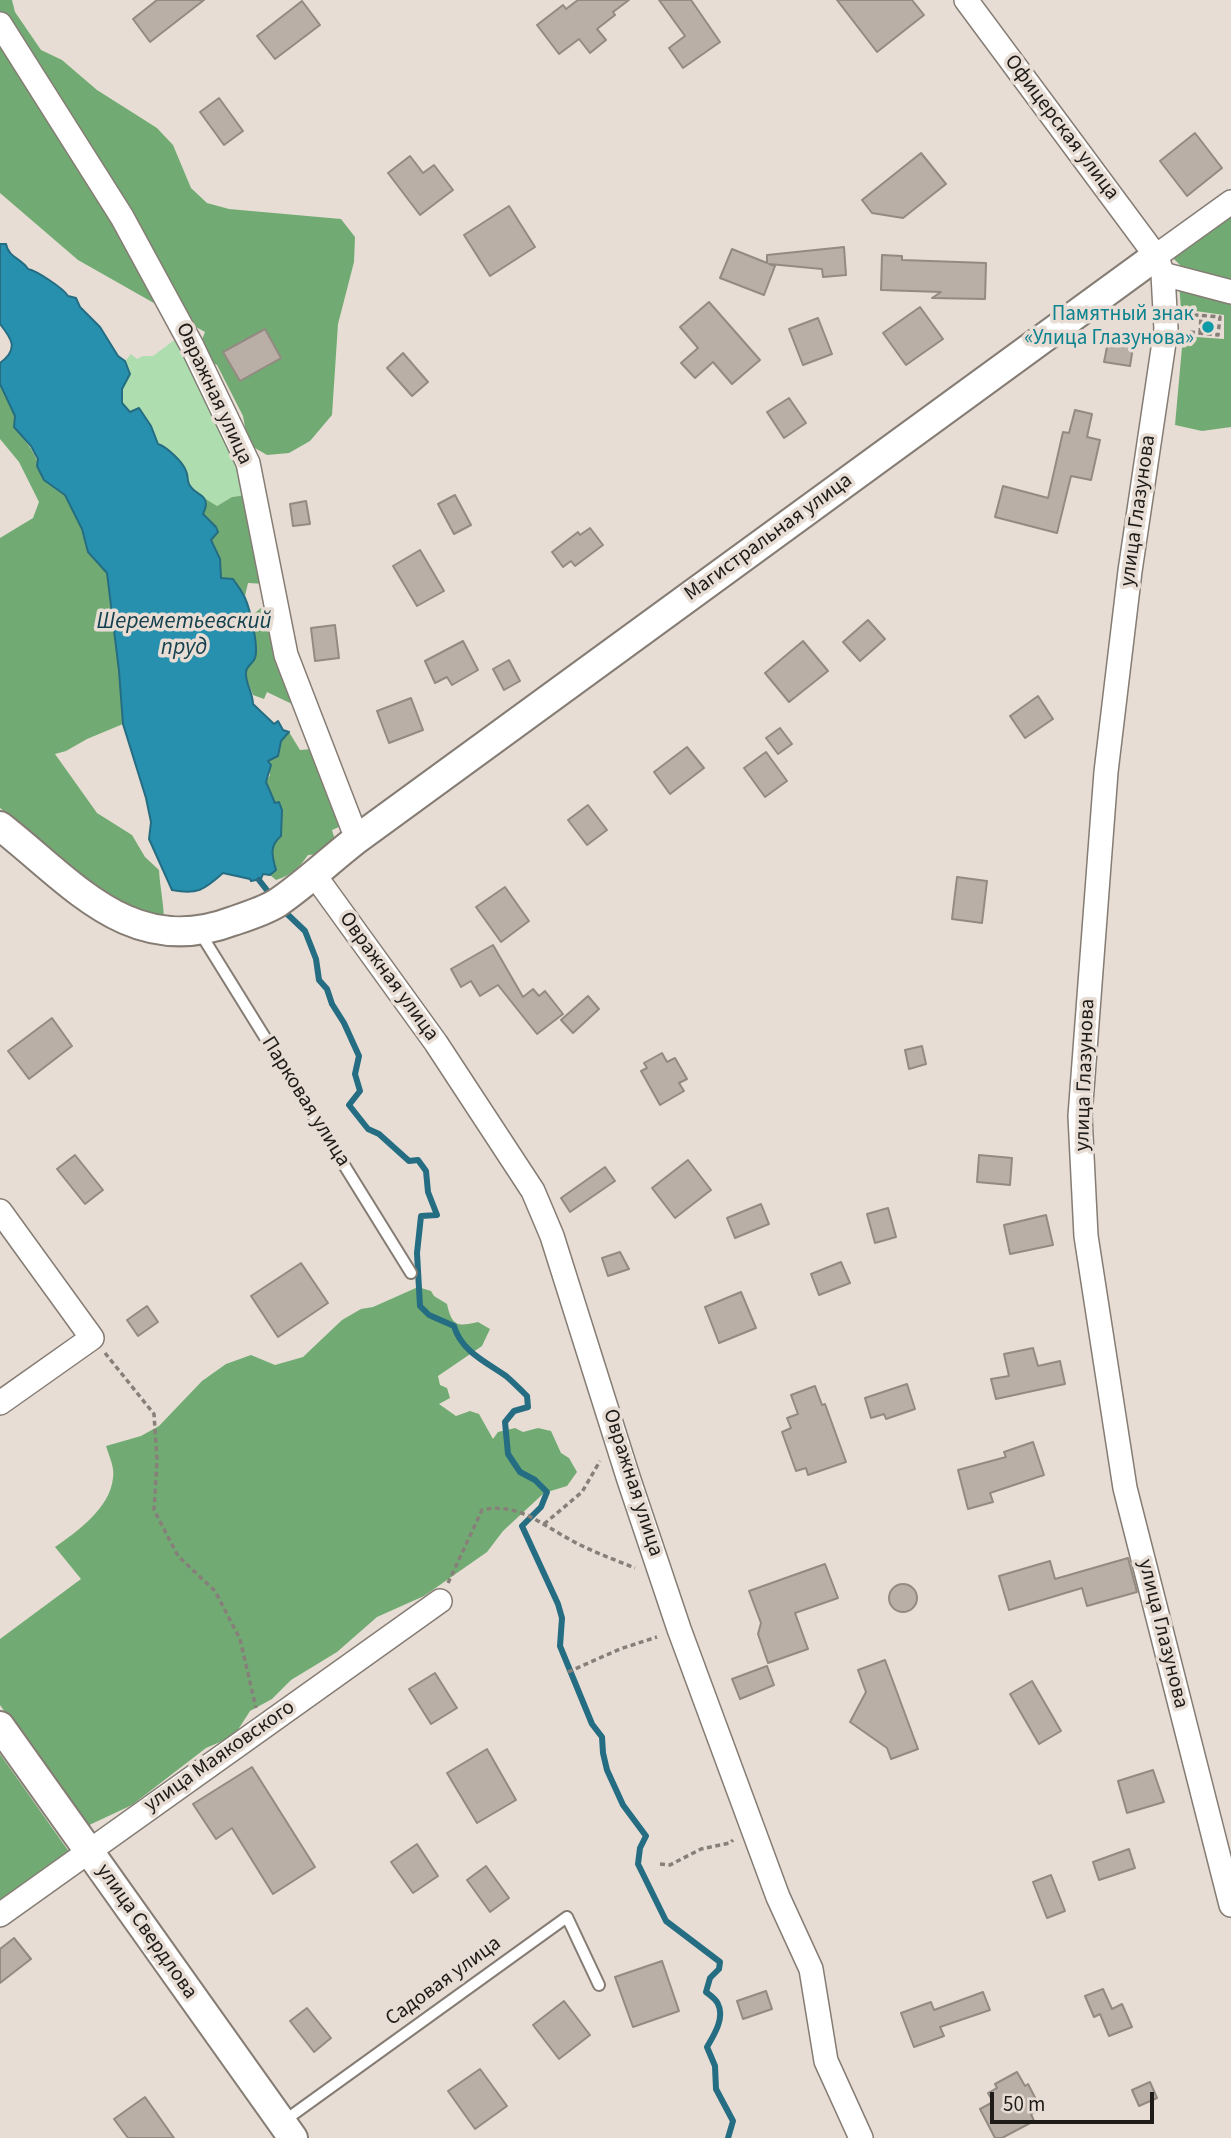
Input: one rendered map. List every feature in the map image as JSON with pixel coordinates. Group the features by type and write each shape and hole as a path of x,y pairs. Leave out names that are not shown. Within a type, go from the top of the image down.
{"street":[{"name":"Офицерская улица","path":"966,0 1160,265"},
{"name":"Овражная улица","path":"0,24 121,217 192,346 248,463 286,655 357,839"},
{"name":"Магистральная улица","path":"0,826 75,889 124,920 165,932 200,931 227,924 276,903 357,839 1160,265 1231,202"},
{"path":"1160,265 1231,292"},
{"name":"улица Глазунова","path":"1160,265 1166,321 1130,571 1105,772 1080,1116 1086,1236 1125,1488 1231,1905"},
{"name":"Овражная улица","path":"311,875 436,1043 533,1191 552,1236 679,1629 778,1897 811,1969 826,2061 860,2138"},
{"path":"0,1211 92,1338 0,1403"},
{"name":"улица Маяковского","path":"0,1915 440,1601"},
{"name":"улица Свердлова","path":"0,1726 287,2130"}],"lane":[{"name":"Парковая улица","path":"200,931 411,1273"},
{"name":"Садовая улица","path":"287,2130 567,1917 599,1985"}],"path":[{"path":"1200,333 1202,316"},
{"path":"1202,316 1220,317 1219,335 1200,333 1166,321 1202,316"},
{"path":"92,1338 154,1414 157,1461 154,1510 178,1556 215,1591 240,1639 261,1728"},
{"path":"544,1524 582,1492 616,1435"},
{"path":"440,1601 482,1510 491,1508 526,1513 570,1539 638,1570"},
{"path":"568,1672 620,1649 679,1629"},
{"path":"662,1864 670,1865 701,1849 730,1843 751,1826"}],"green space":[{"path":"0,0 12,0 15,12 41,50 62,60 97,90 157,128 173,145 191,188 207,203 229,209 341,219 355,237 354,262 338,324 332,415 310,441 289,453 267,455 248,444 243,416 217,365 196,355 205,332 78,260 0,193"},
{"path":"1231,214 1231,282 1185,270 1172,257"},
{"path":"1179,283 1231,296 1231,427 1202,431 1175,425 1183,336 1224,339 1224,315 1181,309"},
{"path":"177,338 242,464 247,495 232,497 217,506 190,487 187,472 163,445 158,444 151,426 138,408 130,412 122,403 122,389 130,374 125,361 131,354 137,359 153,356"},
{"path":"0,384 15,416 14,427 33,452 44,480 65,495 82,529 88,552 107,573 123,724 55,754 97,813 132,835 145,857 159,870 164,922 126,910 0,808 0,538 33,518 39,502 19,462 0,439"},
{"path":"247,495 266,584 248,583 245,596 239,587 221,578 221,565 211,540 216,527 203,514 206,506 204,498 217,506 232,497"},
{"path":"261,608 268,608 298,702 292,704 267,692 264,699 253,695 249,685 247,670 256,652 250,617"},
{"path":"289,732 300,750 312,749 346,824 332,830 337,847 324,854 308,855 295,870 276,880 270,875 276,870 272,852 281,836 282,810 272,798 266,782 270,775 268,761 278,756 281,741"},
{"path":"418,1287 431,1291 447,1304 453,1321 460,1324 478,1322 490,1329 482,1346 438,1376 440,1385 447,1388 450,1398 439,1404 456,1416 470,1411 479,1414 493,1439 498,1432 515,1428 523,1432 538,1428 551,1431 561,1453 569,1458 577,1472 567,1486 544,1493 503,1531 487,1552 424,1596 377,1617 337,1652 291,1680 272,1699 250,1711 234,1736 206,1748 132,1805 85,1827 0,1705 0,1639 81,1579 55,1547 83,1526 106,1499 111,1489 113,1474 106,1446 141,1436 159,1426 202,1381 226,1364 251,1355 275,1365 303,1357 342,1320 361,1309 373,1307"},
{"path":"0,1754 72,1856 0,1909"}],"water":[{"name":"Шереметьевский пруд","path":"0,244 6,244 9,252 28,269 50,280 68,296 76,298 80,307 100,327 118,356 125,361 130,374 122,389 122,403 130,412 139,408 151,426 158,444 178,459 186,471 189,485 205,500 203,514 218,532 211,540 220,559 221,578 233,579 245,598 251,619 256,653 246,676 253,704 274,724 278,721 283,730 289,732 281,741 278,756 268,761 271,765 266,782 275,803 279,802 282,810 281,836 273,847 276,870 270,875 263,874 261,879 251,881 223,873 200,890 172,890 149,839 151,822 146,798 123,724 107,573 88,552 82,529 65,495 44,480 31,446 14,427 15,416 0,384 0,363 10,353 12,344 0,324"}],"building":[{"path":"157,0 204,0 150,42 133,19"},
{"path":"578,0 629,0 597,29 606,40 590,53 579,39 559,54 537,25 563,5 566,9"},
{"path":"659,0 691,0 720,42 683,68 669,48 685,36"},
{"path":"837,0 912,0 924,15 877,52"},
{"path":"302,1 320,25 275,59 257,36"},
{"path":"219,98 243,131 224,145 200,112"},
{"path":"1195,133 1222,168 1187,196 1160,161"},
{"path":"921,153 946,184 903,218 872,213 862,200"},
{"path":"410,156 423,173 434,165 453,190 420,215 388,173"},
{"path":"509,206 535,247 490,276 464,235"},
{"path":"844,247 846,275 823,277 822,269 769,264 775,266 764,295 720,278 732,249 767,263 767,255"},
{"path":"882,255 902,256 902,260 986,263 985,299 932,298 941,292 881,290"},
{"path":"709,302 760,360 732,384 713,362 695,378 681,363 698,348 680,327"},
{"path":"920,307 943,339 906,365 883,333"},
{"path":"818,318 832,354 803,365 789,329"},
{"path":"265,329 281,358 240,381 223,352"},
{"path":"1109,337 1134,341 1130,366 1104,362"},
{"path":"403,353 428,382 412,396 387,368"},
{"path":"789,398 806,423 784,438 767,412"},
{"path":"1075,410 1092,414 1087,437 1100,440 1091,480 1071,476 1057,533 995,517 1003,486 1048,498 1063,432 1069,433"},
{"path":"455,495 471,525 454,534 438,504"},
{"path":"306,501 310,524 293,526 290,504"},
{"path":"590,528 603,545 575,566 571,561 563,567 552,552 578,532 580,535"},
{"path":"420,550 444,591 417,606 393,566"},
{"path":"868,620 885,639 860,661 843,642"},
{"path":"335,625 339,658 315,661 311,628"},
{"path":"463,641 478,670 452,685 447,677 435,683 425,661"},
{"path":"803,641 828,671 789,702 765,673"},
{"path":"509,660 520,681 504,690 493,669"},
{"path":"1038,696 1053,719 1025,738 1010,716"},
{"path":"411,698 423,730 389,743 377,711"},
{"path":"780,728 792,744 778,754 766,738"},
{"path":"687,747 704,768 670,794 654,772"},
{"path":"766,752 787,781 765,797 744,768"},
{"path":"588,805 607,830 587,845 568,820"},
{"path":"957,877 987,881 982,923 952,919"},
{"path":"505,887 529,921 501,942 476,907"},
{"path":"493,945 523,997 533,989 539,996 545,991 563,1014 537,1034 498,985 480,996 471,981 461,987 451,969"},
{"path":"588,996 599,1009 573,1033 561,1020"},
{"path":"52,1018 72,1046 29,1079 8,1051"},
{"path":"922,1046 926,1064 909,1069 905,1050"},
{"path":"662,1053 667,1062 675,1058 687,1079 679,1083 684,1091 660,1105 641,1071 647,1068 644,1063"},
{"path":"75,1155 103,1190 85,1204 57,1169"},
{"path":"979,1155 1012,1158 1010,1185 977,1182"},
{"path":"688,1160 711,1190 675,1218 652,1188"},
{"path":"605,1167 615,1181 570,1212 561,1198"},
{"path":"761,1204 769,1224 735,1238 727,1218"},
{"path":"888,1208 896,1237 875,1243 867,1214"},
{"path":"1046,1215 1053,1245 1010,1254 1004,1225"},
{"path":"620,1252 629,1269 608,1276 602,1258"},
{"path":"841,1262 850,1283 819,1295 811,1274"},
{"path":"301,1263 328,1303 278,1337 251,1296"},
{"path":"741,1292 756,1328 719,1343 705,1307"},
{"path":"147,1306 158,1322 138,1336 127,1320"},
{"path":"1033,1348 1038,1366 1060,1361 1065,1384 996,1399 991,1379 1009,1376 1004,1354"},
{"path":"907,1384 915,1409 886,1419 884,1414 871,1418 865,1398"},
{"path":"815,1386 822,1405 825,1404 846,1462 808,1475 806,1468 796,1471 782,1432 791,1428 787,1418 798,1414 791,1395"},
{"path":"1033,1442 1044,1475 990,1493 993,1502 968,1509 958,1470 1006,1457 1004,1452"},
{"path":"1128,1558 1137,1592 1087,1606 1082,1588 1009,1610 999,1576 1050,1561 1055,1579"},
{"path":"825,1564 838,1598 795,1613 808,1649 768,1663 758,1634 761,1623 749,1591"},
{"path":"903,1584 913,1588 917,1598 913,1608 903,1612 893,1608 889,1598 893,1588"},
{"path":"885,1660 918,1749 891,1759 887,1748 850,1722 866,1692 858,1670"},
{"path":"767,1666 774,1685 740,1699 732,1679"},
{"path":"435,1673 457,1708 431,1724 409,1689"},
{"path":"1032,1681 1061,1731 1039,1744 1010,1694"},
{"path":"487,1749 516,1800 477,1823 447,1773"},
{"path":"252,1767 315,1867 273,1894 232,1828 216,1839 193,1804"},
{"path":"1153,1770 1164,1802 1127,1813 1118,1781"},
{"path":"417,1844 438,1876 413,1893 391,1862"},
{"path":"1129,1849 1135,1868 1099,1880 1093,1862"},
{"path":"486,1866 509,1898 490,1912 467,1880"},
{"path":"1051,1875 1065,1911 1047,1918 1033,1882"},
{"path":"14,1938 31,1959 0,1983 0,1949"},
{"path":"662,1961 679,2011 633,2027 615,1977"},
{"path":"1103,1989 1112,2009 1122,2004 1132,2027 1109,2036 1100,2014 1094,2017 1085,1996"},
{"path":"766,1991 772,2009 743,2019 737,2001"},
{"path":"983,1992 990,2010 940,2027 944,2036 914,2047 901,2013 931,2002 934,2010"},
{"path":"564,2001 590,2035 559,2059 533,2025"},
{"path":"307,2008 331,2038 314,2052 290,2021"},
{"path":"480,2069 507,2106 475,2129 448,2091"},
{"path":"1017,2072 1025,2086 1028,2084 1041,2109 1031,2114 1034,2121 1002,2138 995,2138 980,2109 993,2102 988,2093 997,2088 995,2084"},
{"path":"1150,2082 1157,2098 1139,2106 1132,2090"},
{"path":"145,2097 174,2138 128,2138 114,2119"}],"waterway":[{"path":"259,880 273,898"},
{"path":"282,909 305,931 316,959 319,980 327,989 359,1056 355,1074 360,1091 349,1105 368,1129 379,1134 409,1161 418,1160 426,1171 428,1192 437,1215 421,1216 417,1253 420,1306 429,1315 454,1326 457,1335 468,1349 506,1376 527,1396 528,1407 514,1411 505,1422 508,1454 520,1472 535,1480 547,1492 541,1507 522,1526 558,1604 562,1618 560,1646 592,1724 602,1737 607,1770 623,1805 646,1836 640,1848 638,1864 666,1921 720,1962 719,1969 710,1978 706,1992 713,1997 720,2009 718,2026 707,2047 715,2066 716,2089 733,2121 728,2138"}],"place":[{"name":"Памятный знак «Улица Глазунова»","path":"1208,327"}]}
